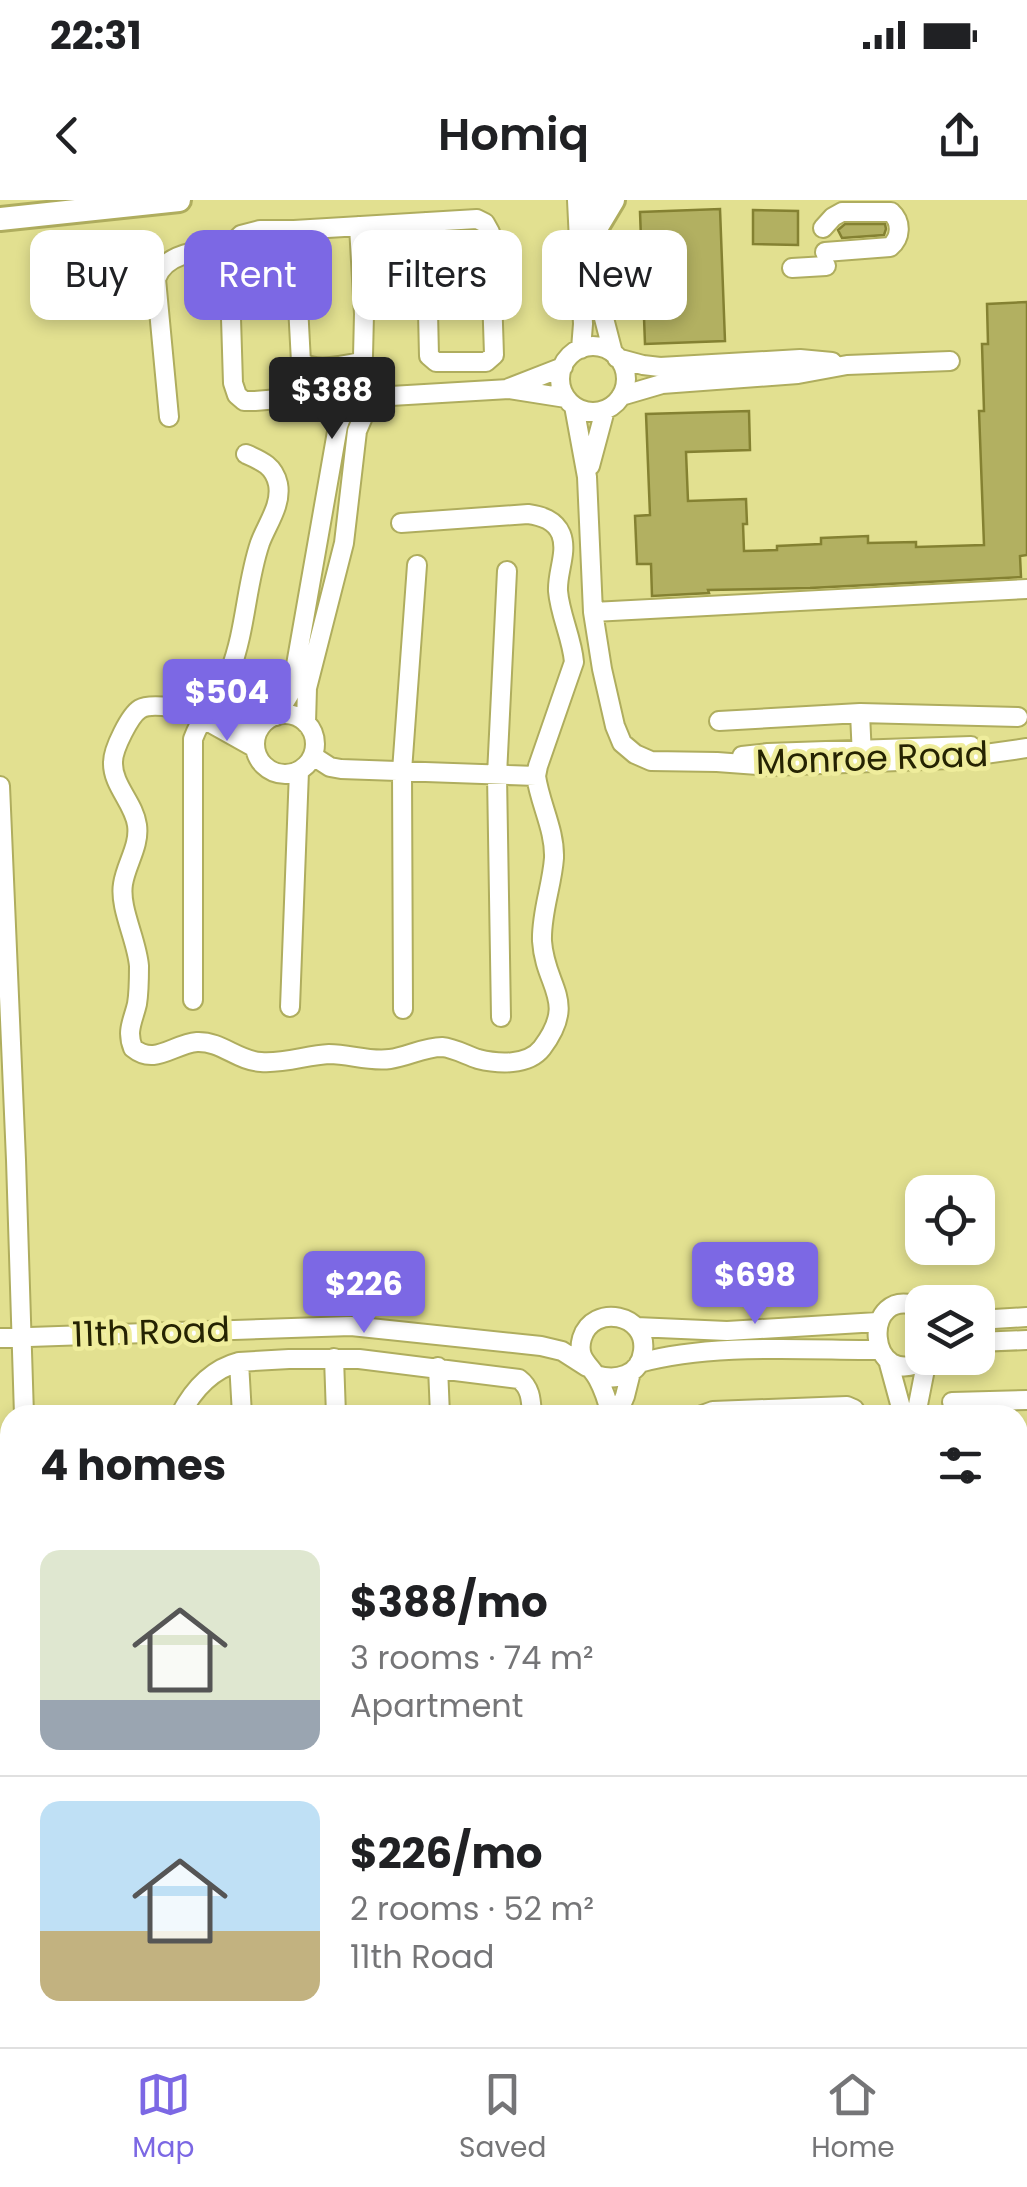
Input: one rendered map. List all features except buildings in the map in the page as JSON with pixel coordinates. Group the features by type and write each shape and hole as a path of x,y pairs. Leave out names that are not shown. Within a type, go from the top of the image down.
{"main road":[{"path":"0,219 179,200"},
{"path":"595,230 613,200"},
{"path":"0,234 25,216"}],"street":[{"path":"576,200 583,324 580,349"},
{"path":"594,200 595,230"},
{"path":"792,268 890,247 899,230 891,212 842,212 823,228"},
{"path":"294,230 359,226 426,222 477,219 486,223 490,232 494,355 491,360 436,362 429,356 426,222"},
{"path":"299,320 302,362 306,366 360,362 364,314 359,226"},
{"path":"169,417 156,279 169,259 184,256"},
{"path":"231,320 237,395 244,401 509,389 570,402 584,411 606,410"},
{"path":"605,320 615,356 626,376 621,396"},
{"path":"847,365 800,358 660,367 615,356 598,347 580,349 567,360 560,378 570,402 587,476 594,612 1027,588"},
{"path":"587,476 606,410 621,396 662,384 798,374 847,365 950,360"},
{"path":"509,389 563,367"},
{"path":"306,723 292,715 276,716 259,728 255,748 267,769 283,775 299,771 312,756 314,738 306,723 307,688 349,516 358,431 362,418 380,396"},
{"path":"276,716 293,682 342,415 357,398"},
{"path":"334,452 354,454"},
{"path":"193,1000 194,734 229,673 259,547 278,497 274,472 246,454"},
{"path":"322,511 349,516"},
{"path":"259,728 158,705 133,715 114,751 112,765 138,826 122,886 139,963 136,1006 128,1032 133,1048 146,1056 156,1056 194,1042 219,1046 241,1058 266,1063 326,1054 392,1059 442,1047 479,1059 514,1062 540,1052 556,1025 560,1006 542,945 554,858 536,776 574,662 558,590 562,536 548,519 528,514 401,522"},
{"path":"403,1009 402,771 417,565"},
{"path":"501,1017 497,775 507,571"},
{"path":"310,578 334,582"},
{"name":"Monroe Road","path":"594,612 609,707 622,743 651,762 717,762 768,753 862,756 968,746 1027,748"},
{"path":"860,713 862,756"},
{"path":"719,721 860,713 1018,717"},
{"path":"202,715 255,748"},
{"path":"312,756 334,768 536,776"},
{"path":"290,1007 299,771"},
{"path":"0,786 23,1405"},
{"path":"900,1405 876,1336 878,1322 886,1311 905,1304"},
{"path":"609,1405 581,1354 581,1340 598,1319 611,1316 625,1318 642,1338 643,1351 620,1405"},
{"path":"995,1319 1027,1318"},
{"path":"636,1327 727,1331 878,1322"},
{"name":"11th Road","path":"0,1338 351,1326 541,1346 562,1351 592,1371"},
{"name":"11th Road","path":"541,1346 587,1328"},
{"path":"995,1341 1027,1340"},
{"path":"592,1371 608,1379 620,1378 669,1356 728,1351 884,1355 905,1366"},
{"path":"334,1358 336,1405"},
{"path":"186,1405 218,1369 239,1362 334,1358 519,1378 526,1384 531,1405"},
{"path":"239,1362 241,1405"},
{"path":"438,1368 440,1405"},
{"path":"918,1405 924,1375"},
{"path":"952,1402 1027,1400"}]}
